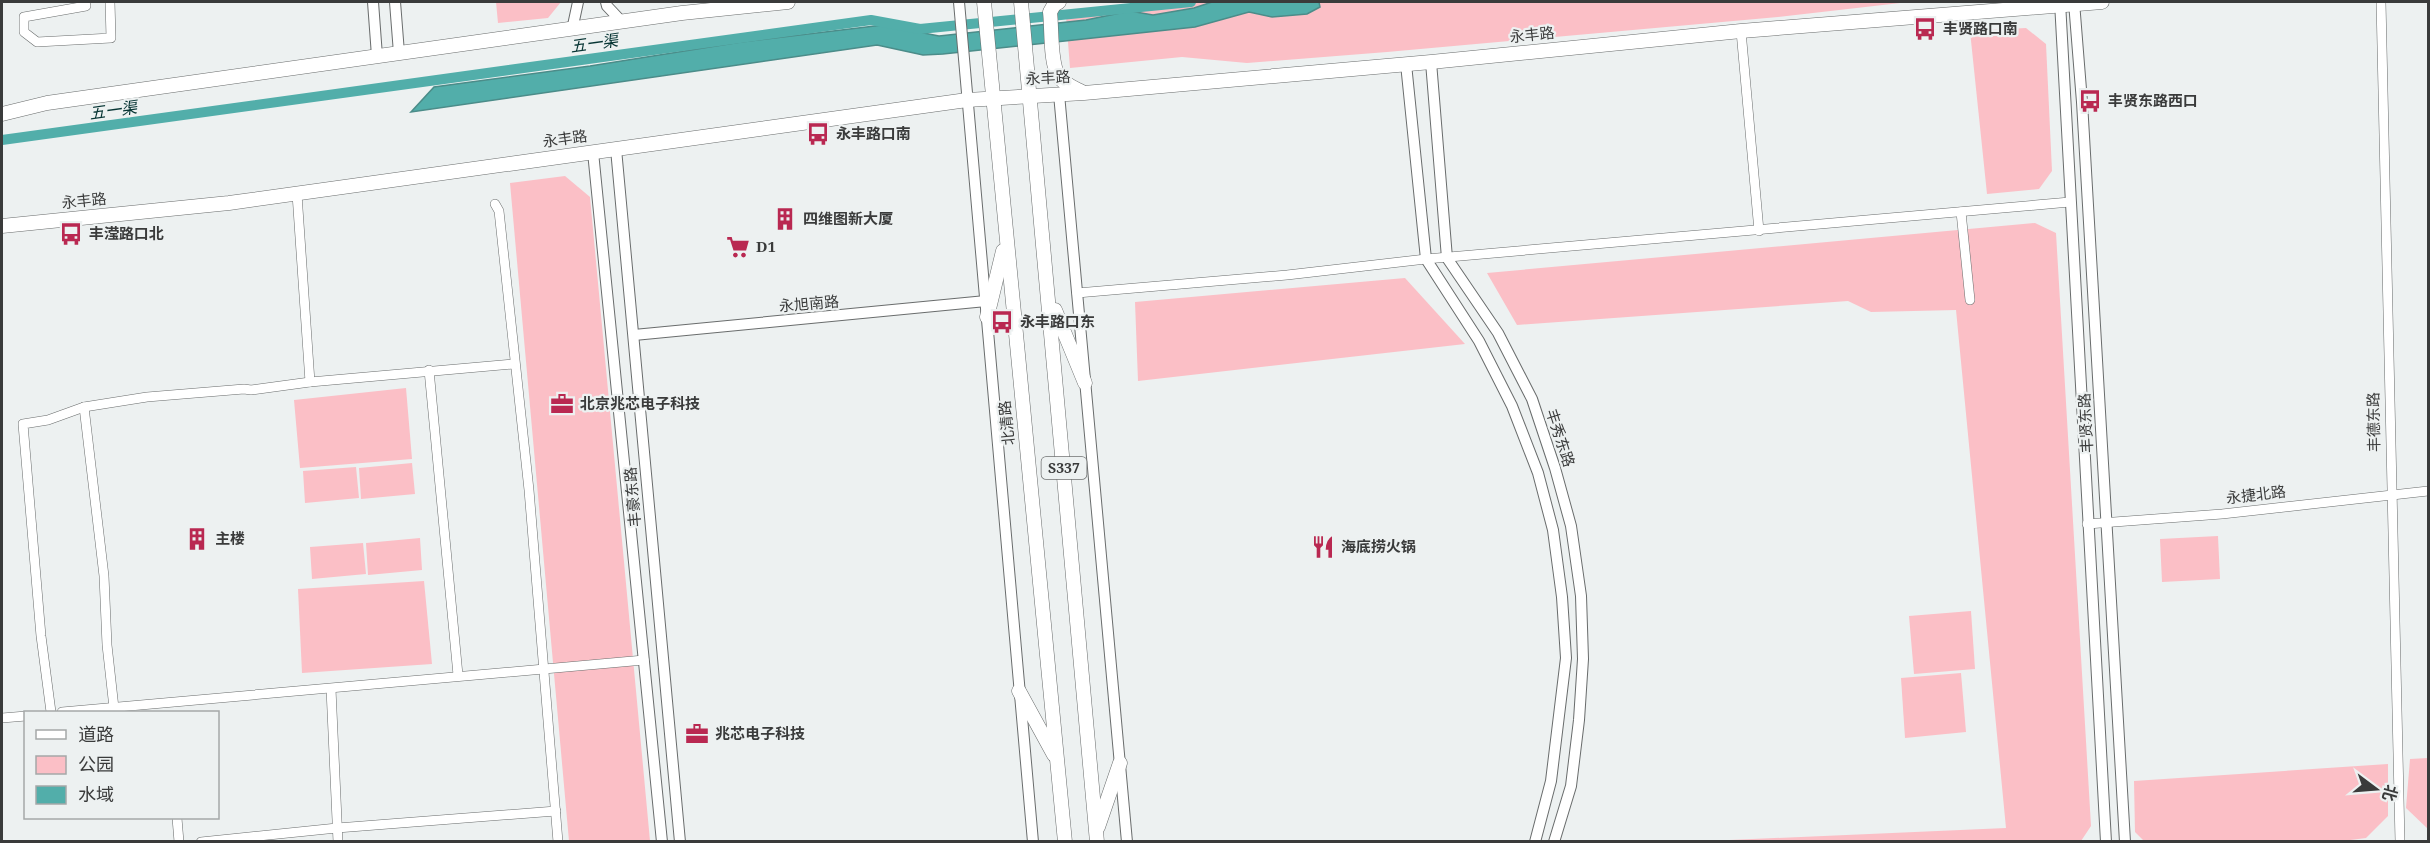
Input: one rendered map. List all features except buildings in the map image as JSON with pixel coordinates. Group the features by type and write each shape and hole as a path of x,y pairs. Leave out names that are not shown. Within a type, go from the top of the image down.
{"main road":[{"path":"2,114 47,104 377,56 682,13 788,2"},
{"name":"永丰路","path":"2,226 297,194 967,100 1084,93 1741,31 2067,3 2102,2"},
{"name":"S337","path":"1022,5 1097,837"},
{"path":"1055,7 1055,65 1058,76 1067,85 1084,93"},
{"name":"北清路","path":"984,8 1065,842"},
{"path":"987,317 1005,240"},
{"path":"1049,296 1084,383"},
{"path":"1019,691 1057,761"},
{"path":"1097,837 1120,763"}],"street":[{"path":"86,2 86,6 24,17 24,32 37,42 111,38 110,2"},
{"path":"373,2 377,56"},
{"path":"395,2 399,53"},
{"path":"572,30 578,2"},
{"path":"606,2 622,22"},
{"name":"北清路","path":"958,2 1033,842"},
{"name":"丰德东路","path":"2380,2 2400,842"},
{"name":"丰贤东路","path":"2067,3 2070,202 2106,842"},
{"name":"丰贤东路","path":"2067,3 2082,102 2125,842"},
{"path":"1741,31 1758,231"},
{"name":"丰秀东路","path":"1431,62 1447,258 1498,333 1532,399 1571,525 1581,596 1583,659 1571,786 1554,842"},
{"path":"1407,64 1426,259 1479,341 1512,406 1538,473 1553,530 1566,658 1551,781 1535,842"},
{"path":"1059,94 1127,842"},
{"name":"丰豪东路","path":"616,149 680,842"},
{"name":"丰豪东路","path":"593,152 662,842"},
{"path":"297,194 310,382"},
{"path":"1077,293 1287,275 1426,259 2070,202"},
{"path":"495,204 499,211 529,490 558,842"},
{"path":"1960,213 1970,300"},
{"name":"永旭南路","path":"634,335 986,301"},
{"path":"51,711 41,636 23,424 48,420 84,407 147,397 251,390 429,370 514,364"},
{"path":"429,370 458,675"},
{"path":"84,407 104,576 107,645 114,708"},
{"name":"永捷北路","path":"2087,524 2222,514 2428,491"},
{"path":"75,711 167,708 458,675 644,660"},
{"path":"331,689 338,842"},
{"path":"2,718 24,716"},
{"path":"201,842 337,828 556,811"},
{"path":"177,819 180,842"}],"green space":[{"path":"496,2 561,2 548,18 498,23"},
{"path":"1151,2 1909,2 1778,17 1387,52 1247,63 1182,57 1070,68 1066,16"},
{"path":"2026,28 2046,44 2052,171 2039,189 1987,194 1970,31"},
{"path":"565,176 590,197 650,841 569,841 510,183"},
{"path":"2035,223 2056,233 2091,826 2081,841 1707,841 2006,828 1956,310 1871,312 1848,301 1517,325 1487,273"},
{"path":"1405,278 1465,344 1138,381 1135,302"},
{"path":"406,388 412,459 300,468 294,400"},
{"path":"412,463 415,494 361,499 359,468"},
{"path":"356,467 359,498 305,503 303,471"},
{"path":"2218,536 2220,579 2162,582 2160,539"},
{"path":"420,538 422,570 368,575 366,543"},
{"path":"363,543 366,574 312,579 310,547"},
{"path":"424,581 432,664 302,673 298,589"},
{"path":"1971,611 1975,669 1914,674 1909,616"},
{"path":"1961,673 1966,732 1905,738 1901,678"},
{"path":"2428,758 2428,829 2406,808 2410,759"},
{"path":"2388,764 2388,816 2366,838 2335,842 2145,842 2135,832 2134,781"}],"water":[{"path":"1212,2 1319,2 1320,7 1307,14 1272,17 1249,12 1195,27 943,54 923,55 877,45 411,112 434,87 590,66 741,42 883,25 939,36 1086,20 1130,11 1153,15 1194,8"}],"waterway":[{"name":"五一渠","path":"2,140 871,20 920,29 1191,2"}],"place":[{"name":"丰贤路口南","path":"1925,29"},
{"name":"丰贤东路西口","path":"2090,101"},
{"name":"永丰路口南","path":"818,134"},
{"name":"四维图新大厦","path":"785,219"},
{"name":"丰滢路口北","path":"71,234"},
{"name":"D1","path":"738,247"},
{"name":"永丰路口东","path":"1002,322"},
{"name":"北京兆芯电子科技","path":"562,404"},
{"name":"主楼","path":"197,539"},
{"name":"海底捞火锅","path":"1323,547"},
{"name":"兆芯电子科技","path":"697,734"}]}
